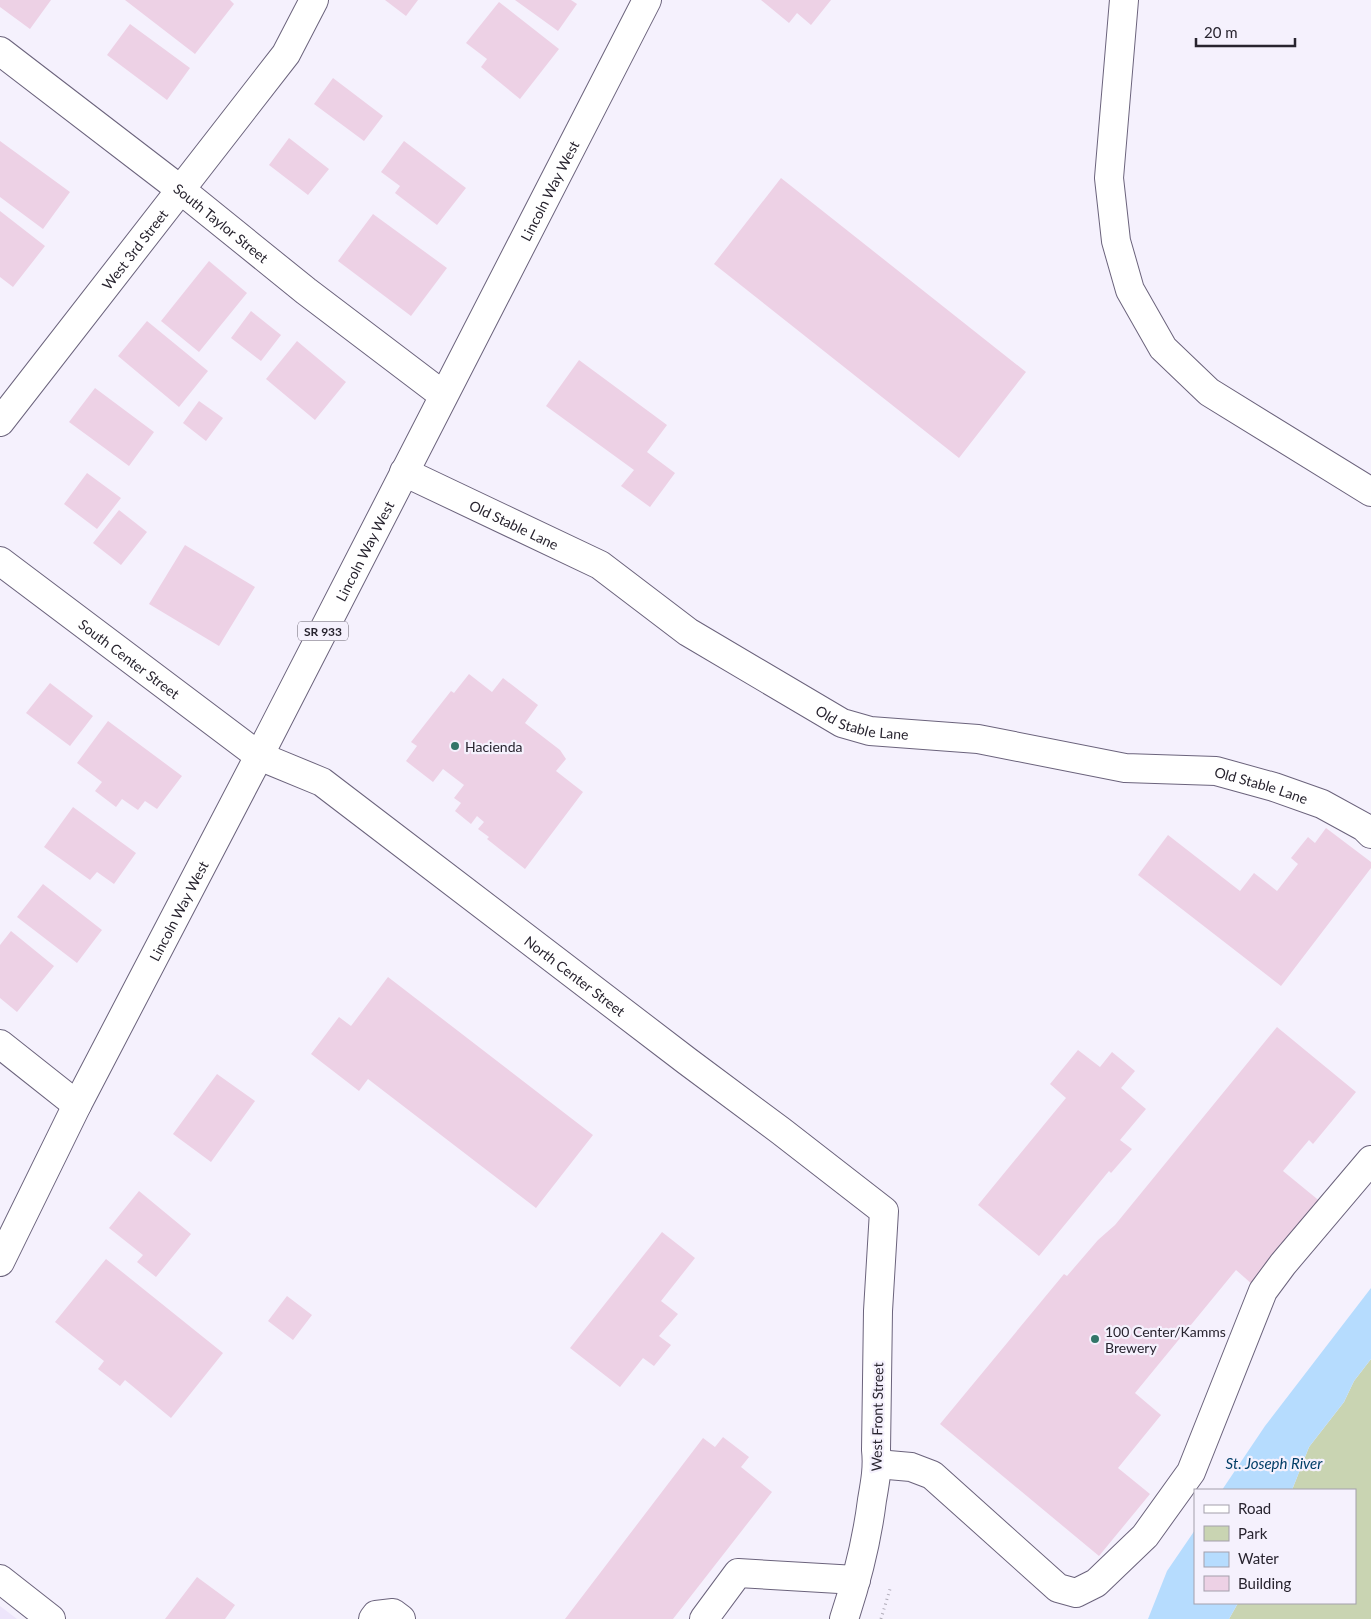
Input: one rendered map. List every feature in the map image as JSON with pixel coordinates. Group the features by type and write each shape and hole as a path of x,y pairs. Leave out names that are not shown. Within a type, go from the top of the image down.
{"street":[{"name":"West 3rd Street","path":"0,422 286,54 314,0"},
{"name":"Lincoln Way West","path":"0,1262 78,1105 647,0"},
{"path":"1124,0 1109,178 1116,241 1130,290 1163,348 1209,392 1371,492"},
{"name":"South Taylor Street","path":"0,51 181,190 306,291 444,395"},
{"name":"Old Stable Lane","path":"404,472 600,564 688,632 842,723 870,731 978,740 1125,768 1216,771 1274,787 1322,804 1364,827 1371,834"},
{"name":"South Center Street","path":"0,561 258,756"},
{"name":"North Center Street","path":"258,756 322,782 687,1061 782,1131 884,1211"},
{"path":"0,1044 78,1105"},
{"path":"877,1464 911,1466 932,1475 1058,1588 1076,1593 1096,1583 1145,1536 1191,1472 1263,1291 1283,1264 1371,1160"},
{"name":"West Front Street","path":"844,1619 856,1580 869,1522 877,1464 878,1311 884,1211"},
{"path":"704,1619 738,1574 856,1580"},
{"path":"0,1579 51,1619"},
{"path":"373,1619 376,1614 393,1612 402,1619"}],"path":[{"path":"881,1619 890,1589"}],"shaded area":[{"path":"0,1606 17,1619 0,1619"}],"green space":[{"path":"1371,1359 1371,1619 1229,1619 1237,1604 1356,1604 1356,1489 1292,1489 1309,1447 1344,1402 1354,1381"}],"water":[{"name":"St. Joseph River","path":"1371,1288 1371,1359 1354,1381 1344,1402 1309,1447 1292,1489 1223,1489 1265,1426"},
{"path":"1194,1531 1194,1604 1237,1604 1229,1619 1148,1619 1167,1571"}],"building":[{"path":"0,0 51,0 30,29 0,7"},
{"path":"125,0 230,0 234,4 195,54"},
{"path":"385,0 418,0 406,16"},
{"path":"515,0 571,0 577,4 558,31"},
{"path":"761,0 831,0 811,25 797,13 789,23"},
{"path":"499,2 559,49 520,99 481,67 487,59 466,43"},
{"path":"130,24 190,68 167,100 107,55"},
{"path":"333,78 383,116 364,141 314,104"},
{"path":"289,138 329,169 308,195 269,165"},
{"path":"0,141 70,192 43,229 0,197"},
{"path":"404,141 466,188 437,225 395,193 400,186 381,172"},
{"path":"781,178 1026,372 959,458 714,264"},
{"path":"0,211 45,246 13,287 0,277"},
{"path":"373,214 447,268 411,316 338,261"},
{"path":"209,261 247,293 199,352 161,321"},
{"path":"251,311 281,335 261,361 231,338"},
{"path":"147,321 208,371 179,407 118,356"},
{"path":"297,341 346,382 315,420 266,379"},
{"path":"579,360 667,425 647,452 675,473 650,507 621,486 634,470 546,406"},
{"path":"95,388 154,432 129,466 69,422"},
{"path":"199,401 223,418 206,441 183,423"},
{"path":"87,473 121,498 97,529 64,504"},
{"path":"119,510 147,532 121,565 93,543"},
{"path":"185,545 255,587 219,646 149,604"},
{"path":"469,674 492,692 503,678 538,705 525,723 560,750 566,759 556,771 583,792 525,869 487,839 489,837 478,829 484,822 477,816 471,824 455,811 461,803 454,798 464,785 443,769 433,782 406,761 417,746 411,742 451,691 454,693"},
{"path":"50,683 93,716 70,746 26,713"},
{"path":"108,721 182,776 157,809 145,801 138,810 122,799 116,807 95,791 102,782 77,763"},
{"path":"73,807 136,853 114,884 97,872 90,880 44,847"},
{"path":"1326,828 1371,862 1371,868 1281,986 1138,875 1168,835 1240,891 1254,873 1277,891 1298,864 1291,858 1308,837 1315,843"},
{"path":"43,884 102,930 77,963 17,917"},
{"path":"11,931 54,966 17,1012 0,998 0,945"},
{"path":"388,977 593,1135 536,1208 368,1079 359,1091 311,1054 339,1017 351,1026"},
{"name":"100 Center/Kamms Brewery","path":"1277,1027 1356,1092 1313,1144 1309,1140 1283,1171 1322,1203 1253,1285 1236,1270 1135,1393 1161,1415 1118,1468 1150,1494 1099,1556 940,1424 1064,1274 1067,1276 1098,1240 1115,1225"},
{"path":"1078,1050 1100,1067 1112,1052 1135,1071 1121,1088 1146,1109 1120,1140 1132,1149 1111,1173 1109,1171 1039,1256 978,1205 1066,1098 1050,1084"},
{"path":"217,1074 255,1101 211,1162 173,1134"},
{"path":"139,1191 191,1234 156,1277 137,1262 143,1255 109,1228"},
{"path":"662,1232 695,1258 661,1301 678,1314 659,1336 671,1345 654,1366 643,1358 620,1387 570,1348"},
{"path":"106,1259 223,1353 171,1418 125,1380 120,1386 98,1369 104,1361 55,1322"},
{"path":"287,1296 312,1315 293,1340 268,1321"},
{"path":"723,1437 749,1457 741,1467 772,1492 673,1619 565,1619 703,1438 715,1447"},
{"path":"197,1577 235,1605 225,1619 165,1619"}],"place":[{"name":"Hacienda","path":"455,746"},
{"name":"100 Center/Kamms Brewery","path":"1095,1339"}]}
